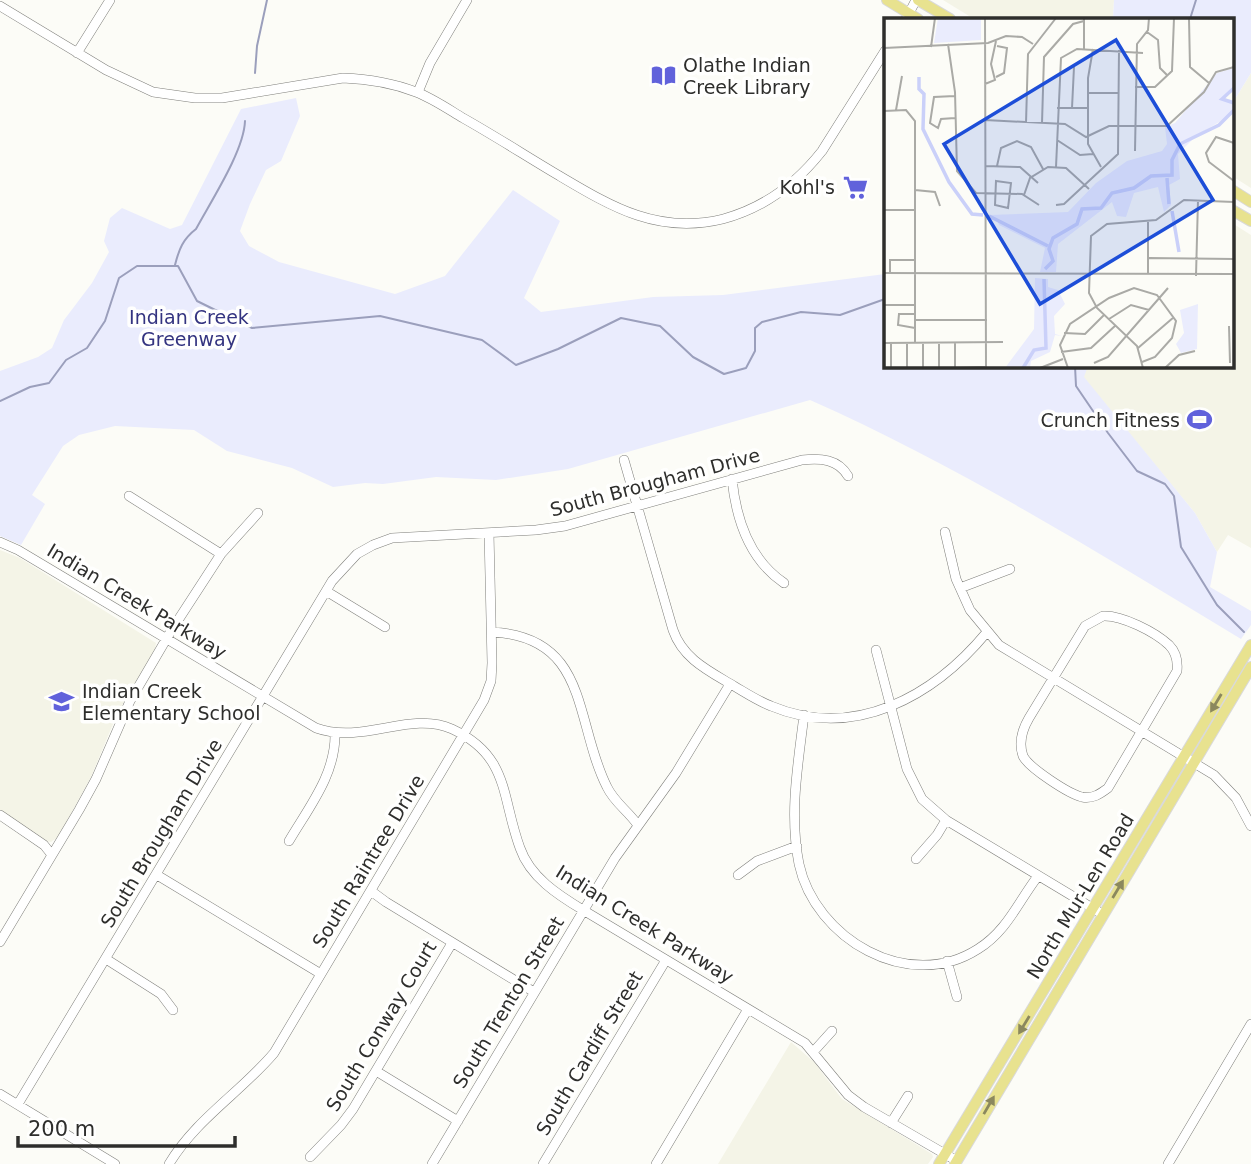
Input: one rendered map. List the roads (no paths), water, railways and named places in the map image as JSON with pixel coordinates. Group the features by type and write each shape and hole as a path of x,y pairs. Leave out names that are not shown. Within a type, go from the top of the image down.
{"main road":[{"path":"887,0 911,17"},
{"path":"917,0 948,18"},
{"path":"1234,191 1251,202"},
{"path":"1234,211 1251,221"},
{"name":"North Mur-Len Road","path":"1189,760 1251,645"},
{"name":"North Mur-Len Road","path":"942,1159 1098,911 1189,760 1251,667"},
{"name":"North Mur-Len Road","path":"956,1163 1098,911"}],"street":[{"path":"77,53 110,0"},
{"path":"418,93 430,63 467,0"},
{"path":"911,17 917,0"},
{"path":"0,6 77,53 153,92 189,97 241,96 343,78 363,79 418,93 606,204 640,217 672,223 734,216 779,194 811,164 884,53"},
{"name":"South Brougham Drive","path":"18,1104 326,591 349,561 382,541 405,536 489,533 565,526 811,459 834,462 843,467 848,476"},
{"path":"624,460 676,638 694,662 773,707 804,715 836,718 868,713 903,703 927,688 968,654 987,632"},
{"path":"732,480 752,550 770,573 784,583"},
{"path":"129,496 221,554"},
{"path":"0,940 96,779 130,702 166,639 221,554 258,513"},
{"path":"945,532 956,579 970,610 987,632 1015,656 1214,775 1229,789 1251,826"},
{"name":"South Raintree Drive","path":"169,1164 195,1128 258,1072 274,1052 484,700 491,681 489,533"},
{"name":"Indian Creek Parkway","path":"0,542 18,550 301,720 335,733 364,733 422,723 444,726 475,743 500,774 520,849 544,883 558,895 805,1043 848,1095 942,1159 956,1163"},
{"path":"960,588 1010,569"},
{"path":"326,591 384,627"},
{"path":"1116,615 1170,646 1178,660 1172,682 1108,788 1093,797 1074,793 1034,769 1023,754 1020,742 1023,730 1053,678 1085,626 1094,619 1116,615"},
{"path":"492,632 509,633 532,641 549,651 563,665 576,690 607,788 637,824"},
{"path":"876,650 907,769 918,794 930,809 1098,911"},
{"name":"South Trenton Street","path":"432,1164 583,910 637,824 676,773 730,684"},
{"path":"804,715 795,780 794,825 800,864 808,893 845,937 876,956 899,962 923,965 947,961 969,954 998,934 1038,876"},
{"path":"289,841 327,776 335,746 335,733"},
{"path":"0,815 44,845 51,855"},
{"path":"916,859 946,820"},
{"path":"738,876 757,861 797,846"},
{"path":"157,874 321,974"},
{"path":"371,891 534,992"},
{"name":"South Conway Court","path":"310,1157 341,1125 452,943"},
{"path":"106,959 161,994 173,1010"},
{"name":"South Cardiff Street","path":"543,1164 666,961"},
{"path":"947,961 957,997"},
{"path":"656,1164 748,1009"},
{"path":"1168,1164 1251,1024"},
{"path":"814,1051 832,1031"},
{"path":"376,1071 458,1121"},
{"path":"0,1094 115,1164"},
{"path":"891,1123 908,1096"}],"waterway":[{"path":"255,73 257,46 267,0"},
{"path":"1190,18 1196,0"},
{"path":"175,265 182,245 196,229 233,161 245,121"},
{"path":"0,401 30,387 49,383 66,360 87,348 105,321 119,278 137,266 178,266 197,301 252,328 380,316 482,340 516,365 558,349 621,318 660,326 693,357 724,374 746,368 755,351 755,328 762,322 801,312 840,315 884,299"},
{"path":"1075,368 1076,386 1137,471 1165,484 1174,496 1181,547 1217,605 1244,632"}],"place":[{"name":"Olathe Indian Creek Library","path":"663,76"},
{"name":"Kohl's","path":"855,187"},
{"name":"Crunch Fitness","path":"1200,420"},
{"name":"Indian Creek Elementary School","path":"62,702"}],"park label":[{"name":"Indian Creek Greenway","path":"189,328"}]}
